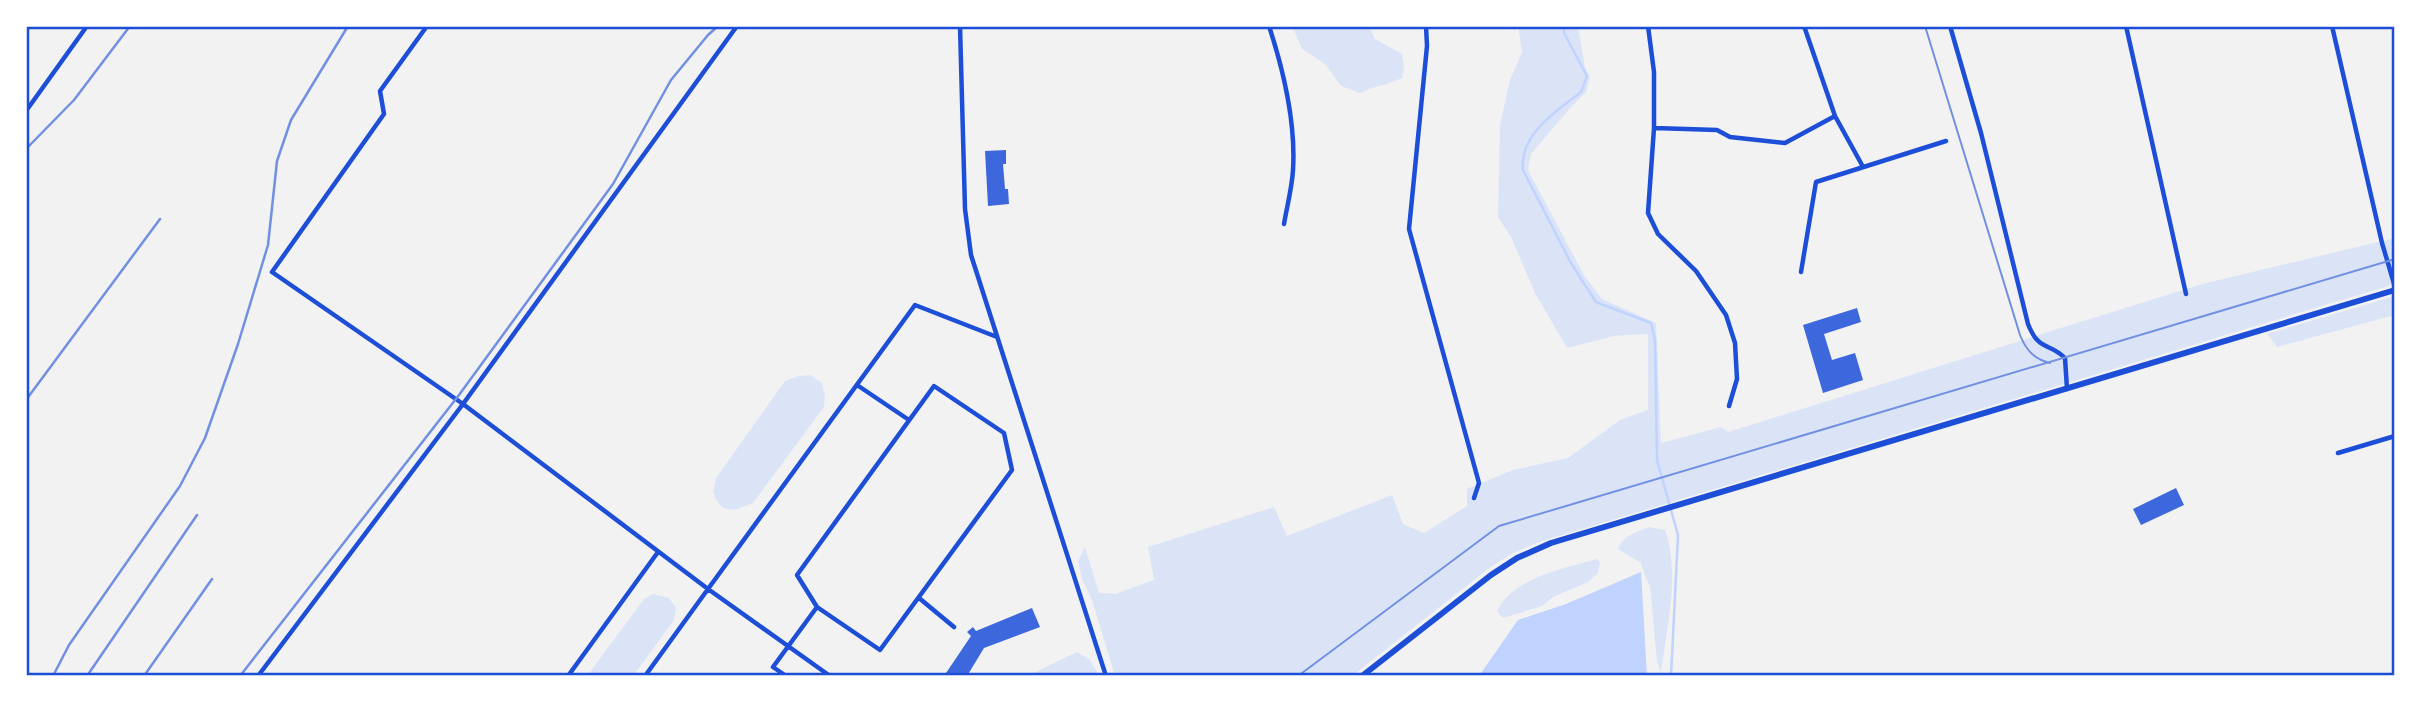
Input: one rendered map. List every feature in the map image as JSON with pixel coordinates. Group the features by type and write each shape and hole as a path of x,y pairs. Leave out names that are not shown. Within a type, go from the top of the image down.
{"main road":[{"path":"1362,676 1445,610 1517,558 1551,543 2395,288"}],"street":[{"path":"26,111 87,26"},
{"path":"427,26 380,91 384,114 272,272 463,404 658,552 830,676"},
{"path":"258,676 463,404 737,26"},
{"path":"960,26 965,209 971,255 1106,676"},
{"path":"1269,26 1291,114 1293,170 1284,224"},
{"path":"1426,26 1427,46 1409,229 1479,482 1474,498"},
{"path":"1648,26 1654,72 1654,128 1648,213 1658,234 1696,271 1726,315 1735,343 1737,379 1729,406"},
{"path":"1804,26 1835,116 1862,165"},
{"path":"1950,26 1981,133 2028,324 2033,338 2043,347 2060,353 2065,358 2067,389"},
{"path":"2126,26 2186,294"},
{"path":"2332,26 2382,243 2395,288"},
{"path":"1654,128 1717,131 1730,137 1785,143 1835,116"},
{"path":"1801,272 1816,181 1946,141"},
{"path":"645,676 915,305 997,337"},
{"path":"857,385 909,420"},
{"path":"934,386 1004,433 1012,470 919,598 880,650 817,607 797,575 934,386"},
{"path":"2338,453 2395,436"},
{"path":"568,676 658,552"},
{"path":"919,598 954,627"},
{"path":"786,676 773,667 817,607"}],"shaded area":[{"path":"1292,26 1369,26 1375,39 1402,54 1402,78 1360,93 1341,86 1325,64 1302,49"},
{"path":"1518,26 1578,26 1585,67 1590,77 1586,92 1531,154 1528,170 1584,275 1602,299 1656,323 1661,443 1721,427 1728,432 2202,284 2395,238 2395,284 1539,542 1513,553 1488,569 1352,676 1115,676 1092,600 1082,579 1078,561 1085,547 1099,593 1115,594 1154,580 1148,547 1274,507 1287,536 1392,495 1403,524 1424,533 1467,506 1467,489 1513,470 1568,458 1620,420 1648,410 1648,334 1614,336 1567,348 1535,293 1511,237 1498,217 1500,125 1510,80 1522,52"},
{"path":"2395,296 2395,315 2277,347 2267,334"},
{"path":"810,375 822,383 824,407 753,503 734,510 723,508 713,492 716,478 785,381"},
{"path":"1649,527 1665,530 1672,564 1671,601 1661,673 1657,662 1650,586 1641,563 1618,549 1626,538"},
{"path":"1596,559 1600,562 1598,573 1588,582 1553,597 1542,606 1503,618 1497,611 1505,599 1527,582"},
{"path":"653,594 669,598 676,608 674,620 633,676 587,676 644,599"},
{"path":"1077,652 1090,660 1099,676 1027,676"}],"water":[{"path":"1641,572 1647,676 1479,676 1518,620 1566,604"}],"building":[{"path":"1006,150 1006,164 1003,164 1009,204 988,206 985,151"},
{"path":"1857,308 1861,322 1824,334 1832,360 1855,353 1863,380 1823,393 1803,325"},
{"path":"2176,488 2184,505 2141,525 2133,509"},
{"path":"1032,608 1040,627 984,648 967,676 944,676 971,636 967,632 973,627 976,631"}],"waterway":[{"path":"1564,26 1564,33 1587,76 1581,92 1551,116 1533,135 1523,157 1523,170 1571,263 1596,302 1651,323 1655,340 1657,460 1678,535 1671,676"}],"tram line":[{"path":"1925,26 2020,335 2031,353 2050,363"},
{"path":"1298,676 1499,526 2395,259"}],"railway":[{"path":"26,149 74,100 130,26"},
{"path":"53,676 69,645 180,486 205,438 238,344 268,245 277,161 291,120 348,26"},
{"path":"240,676 459,395 613,184 671,80 718,26"},
{"path":"26,400 160,219"},
{"path":"87,676 197,515"},
{"path":"144,676 212,579"}]}
